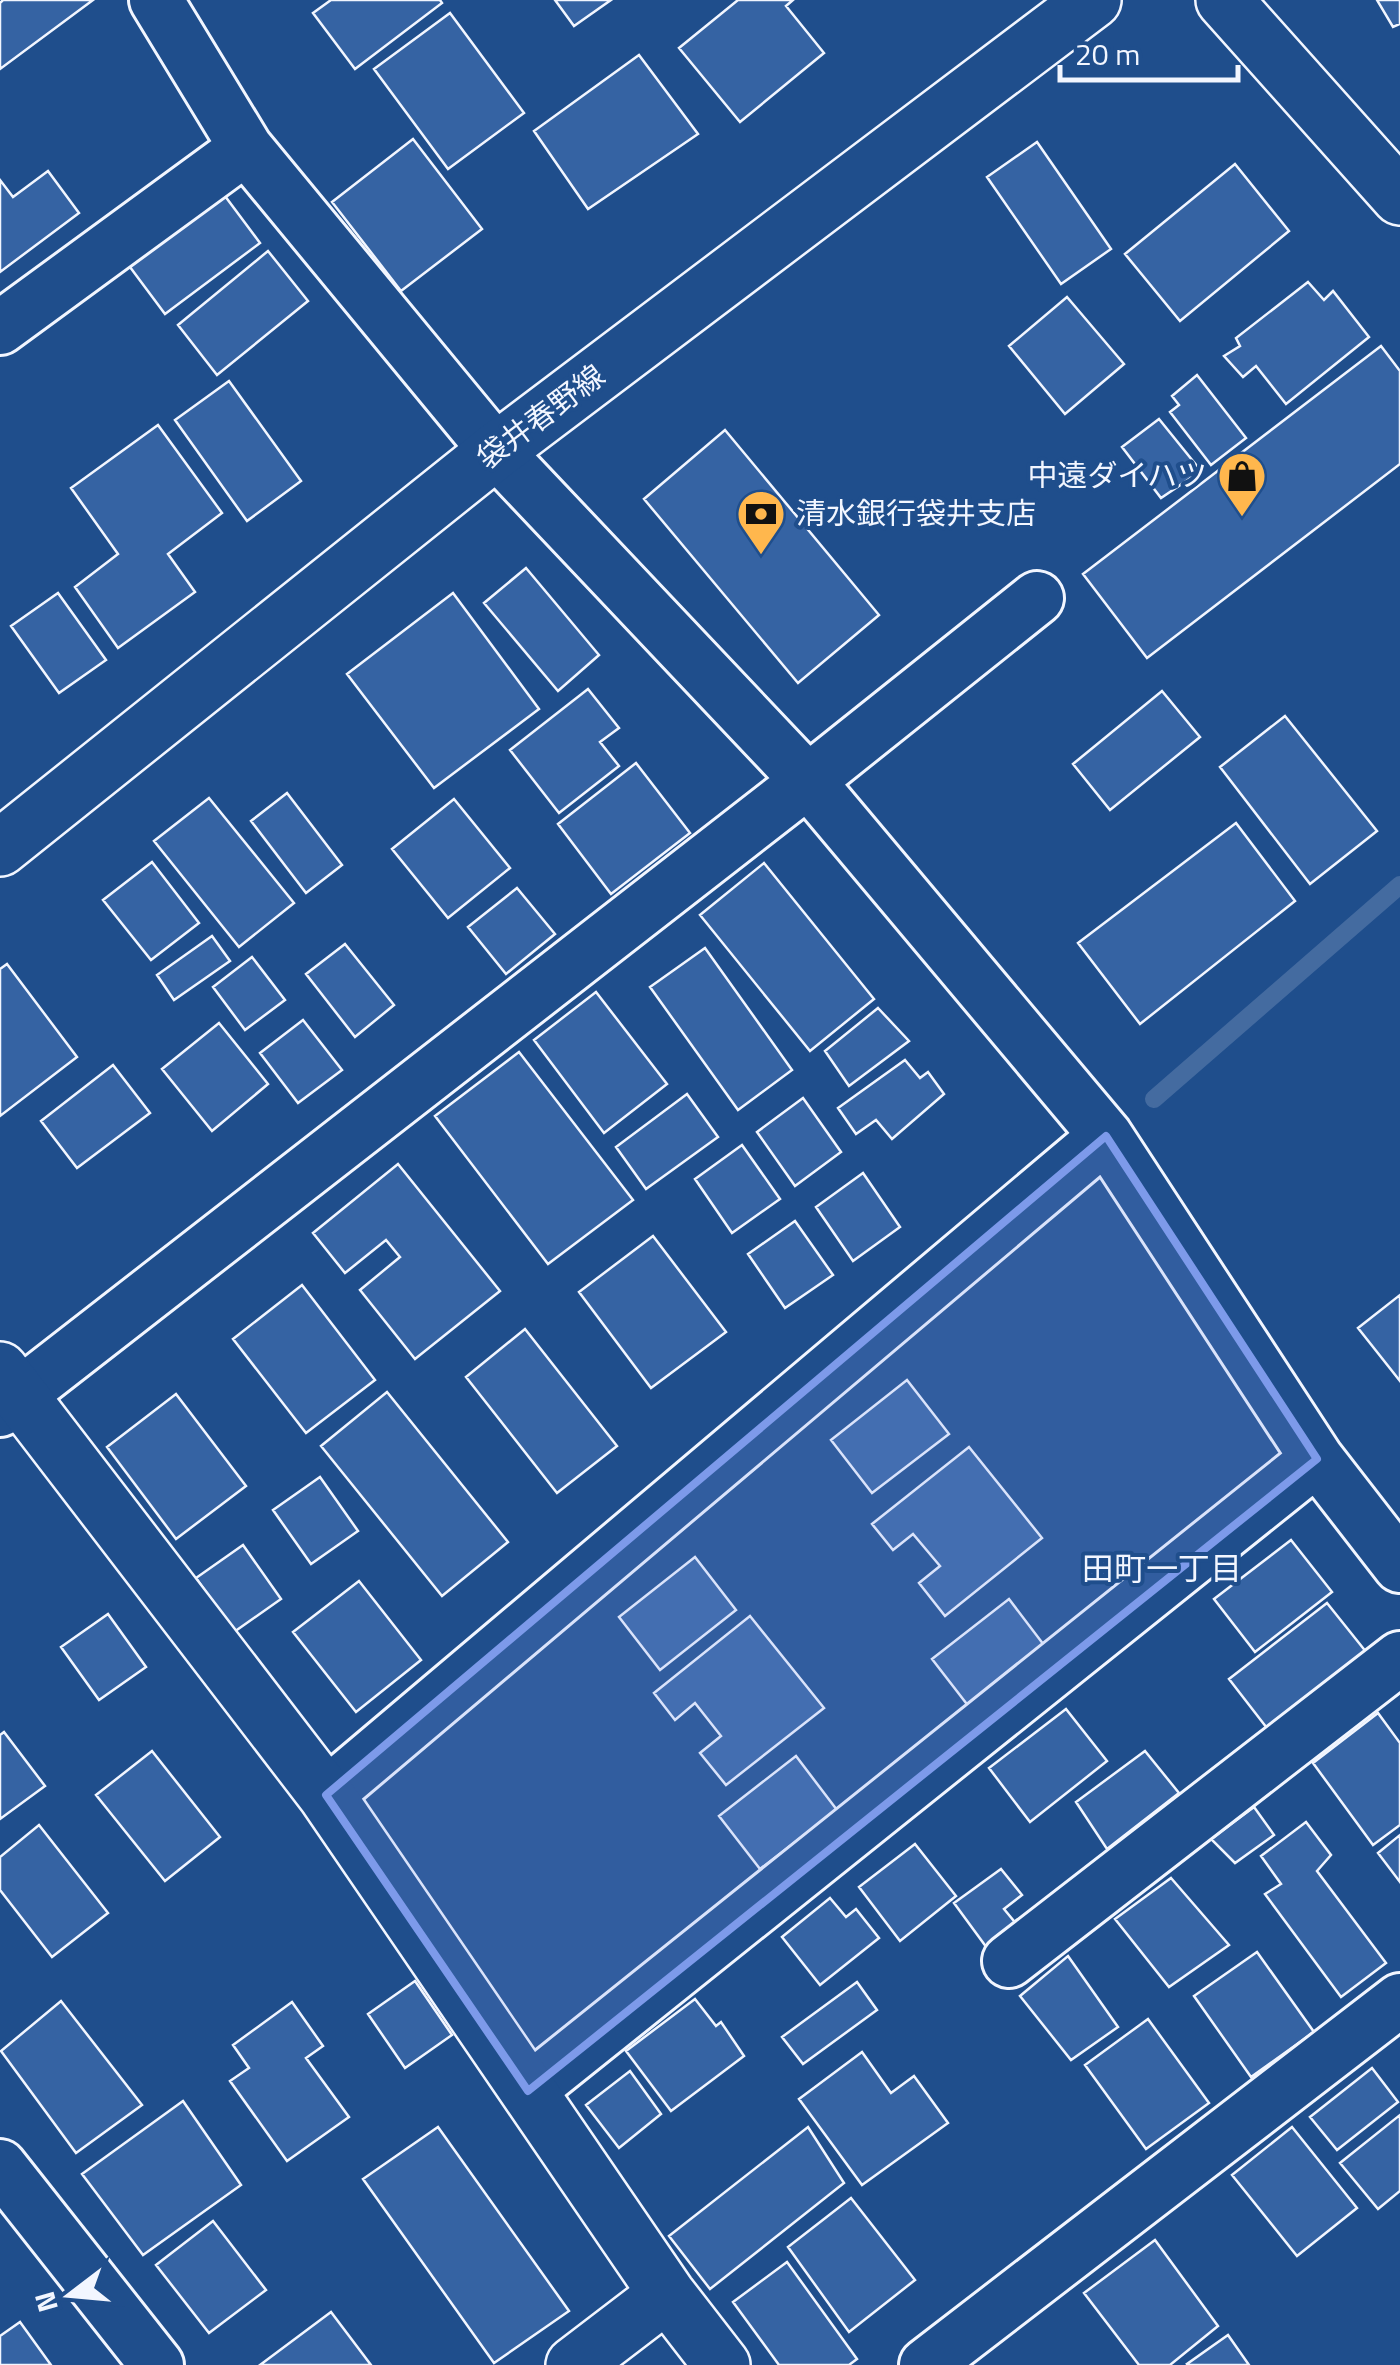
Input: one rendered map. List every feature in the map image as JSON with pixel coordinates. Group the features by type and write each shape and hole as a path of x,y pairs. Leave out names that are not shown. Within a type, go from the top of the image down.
{"main road":[{"name":"袋井春野線","path":"0,848 496,451 1093,0"},
{"path":"1224,0 1400,197"},
{"path":"6,1392 326,1795 666,2294 722,2365"},
{"path":"574,2365 666,2294"}],"street":[{"path":"156,0 246,148 496,451 808,781 1106,1136 1318,1459 1400,1566"},
{"path":"0,328 246,148"},
{"path":"6,1392 808,781 1037,598"},
{"path":"326,1795 1106,1136"},
{"path":"528,2091 1318,1459"},
{"path":"1008,1961 1400,1658"},
{"path":"926,2365 1400,2000"},
{"path":"0,2166 158,2365"}],"highlighted area":[{"path":"1106,1136 1317,1459 528,2091 326,1795"}],"building":[{"path":"3,0 93,0 0,69"},
{"path":"331,0 442,3 355,69 313,13"},
{"path":"555,0 611,0 574,26"},
{"path":"738,0 793,0 786,6 824,53 740,122 679,48"},
{"path":"1377,0 1400,0 1400,24 1393,27"},
{"path":"450,13 524,113 448,169 374,69"},
{"path":"639,55 698,134 588,209 534,131"},
{"path":"413,139 482,229 401,291 332,202"},
{"path":"1037,142 1111,249 1061,284 987,177"},
{"path":"1235,164 1289,231 1180,321 1125,254"},
{"path":"48,171 79,213 0,272 0,180 13,197"},
{"path":"219,188 260,243 165,314 124,259"},
{"path":"268,251 308,301 217,375 178,325"},
{"path":"1308,282 1324,300 1333,291 1369,337 1286,404 1256,366 1243,377 1224,356 1240,346 1236,338"},
{"path":"1067,297 1124,364 1065,414 1009,346"},
{"name":"中遠ダイハツ","path":"1381,346 1400,371 1400,464 1147,658 1083,574"},
{"path":"1197,375 1246,438 1211,465 1170,412 1179,405 1172,396"},
{"path":"229,381 301,481 247,521 175,420"},
{"path":"1159,419 1201,471 1161,498 1122,447"},
{"path":"158,425 222,513 168,554 195,592 118,648 75,587 118,554 71,488"},
{"name":"清水銀行袋井支店","path":"725,430 879,615 798,683 644,499"},
{"path":"526,568 599,655 558,691 484,603"},
{"path":"58,593 106,660 59,693 11,626"},
{"path":"453,593 539,709 434,788 347,674"},
{"path":"588,689 619,728 600,742 619,766 559,813 510,750"},
{"path":"1162,691 1200,737 1110,810 1073,764"},
{"path":"1285,716 1377,831 1310,884 1220,767"},
{"path":"636,763 690,833 611,894 558,824"},
{"path":"287,793 342,865 306,893 251,821"},
{"path":"209,798 294,903 239,947 154,841"},
{"path":"454,799 510,868 448,918 392,849"},
{"path":"1236,823 1295,901 1140,1024 1078,943"},
{"path":"152,862 199,923 151,960 103,900"},
{"path":"764,863 874,999 810,1051 700,915"},
{"path":"517,888 555,934 506,974 468,927"},
{"path":"212,936 230,961 174,1000 157,975"},
{"path":"345,944 394,1005 355,1037 306,974"},
{"path":"705,948 792,1070 738,1110 650,987"},
{"path":"252,957 285,1000 245,1030 213,987"},
{"path":"7,964 77,1057 0,1116 0,969"},
{"path":"596,992 667,1084 604,1133 534,1040"},
{"path":"878,1008 909,1041 849,1086 825,1051"},
{"path":"303,1020 342,1070 298,1103 260,1053"},
{"path":"219,1023 268,1084 212,1131 162,1069"},
{"path":"519,1052 633,1200 548,1264 435,1116"},
{"path":"905,1060 920,1078 928,1072 944,1094 892,1139 876,1120 856,1134 838,1108"},
{"path":"113,1065 150,1113 77,1168 41,1121"},
{"path":"687,1094 718,1137 646,1189 616,1147"},
{"path":"803,1098 841,1152 795,1186 757,1132"},
{"path":"742,1145 780,1199 732,1233 695,1179"},
{"path":"398,1164 500,1291 415,1359 360,1290 400,1257 386,1240 345,1273 313,1233"},
{"path":"863,1173 900,1227 853,1261 816,1207"},
{"path":"795,1221 833,1275 785,1308 748,1254"},
{"path":"653,1236 726,1332 651,1388 579,1292"},
{"path":"302,1285 375,1380 306,1433 233,1339"},
{"path":"1400,1295 1400,1381 1358,1328"},
{"path":"525,1329 617,1446 557,1493 466,1377"},
{"path":"907,1380 949,1434 872,1493 831,1440"},
{"path":"387,1392 508,1542 442,1596 321,1446"},
{"path":"176,1394 246,1486 176,1539 107,1447"},
{"path":"969,1447 1042,1538 945,1616 919,1583 940,1566 913,1534 893,1550 872,1524"},
{"path":"320,1477 358,1531 311,1564 273,1510"},
{"path":"1291,1540 1332,1592 1255,1652 1214,1599"},
{"path":"243,1545 281,1599 234,1632 196,1578"},
{"path":"695,1557 736,1610 660,1670 619,1617"},
{"path":"359,1581 421,1660 356,1712 293,1632"},
{"path":"1009,1599 1050,1653 973,1712 932,1659"},
{"path":"1327,1603 1367,1653 1270,1732 1229,1679"},
{"path":"108,1614 146,1667 99,1700 61,1647"},
{"path":"750,1616 824,1708 726,1785 700,1753 721,1736 695,1703 675,1720 654,1693"},
{"path":"1066,1709 1107,1761 1030,1822 989,1768"},
{"path":"1378,1713 1400,1743 1400,1825 1373,1845 1313,1763"},
{"path":"4,1732 45,1786 0,1819 0,1735"},
{"path":"152,1751 220,1837 165,1881 96,1795"},
{"path":"1145,1751 1179,1793 1107,1849 1076,1802"},
{"path":"796,1756 837,1810 760,1869 719,1816"},
{"path":"1254,1807 1274,1835 1235,1863 1211,1839"},
{"path":"1306,1822 1331,1855 1317,1871 1386,1963 1341,1997 1265,1894 1281,1884 1261,1856"},
{"path":"39,1825 108,1913 52,1957 0,1890 0,1857"},
{"path":"1400,1835 1400,1882 1378,1853"},
{"path":"915,1844 956,1896 900,1941 859,1887"},
{"path":"1001,1869 1022,1895 1004,1909 1018,1926 987,1948 954,1903"},
{"path":"1171,1878 1229,1945 1169,1987 1115,1919"},
{"path":"830,1898 846,1917 856,1909 879,1938 820,1985 782,1937"},
{"path":"1257,1952 1314,2032 1251,2077 1194,1996"},
{"path":"1068,1956 1118,2027 1071,2060 1020,1996"},
{"path":"415,1981 452,2035 405,2068 368,2014"},
{"path":"857,1982 877,2010 803,2064 782,2037"},
{"path":"695,1999 716,2026 721,2022 744,2056 671,2111 626,2051"},
{"path":"61,2001 142,2105 76,2153 1,2051"},
{"path":"292,2002 323,2046 306,2058 349,2117 287,2161 230,2081 249,2068 233,2045"},
{"path":"1148,2019 1209,2103 1146,2149 1085,2065"},
{"path":"862,2052 891,2093 914,2076 948,2123 862,2185 799,2099"},
{"path":"1372,2068 1398,2102 1337,2150 1310,2117"},
{"path":"630,2071 661,2114 619,2148 586,2105"},
{"path":"183,2101 241,2185 143,2255 82,2174"},
{"path":"1400,2115 1400,2191 1378,2209 1340,2163"},
{"path":"438,2127 569,2311 494,2363 363,2179"},
{"path":"808,2127 844,2183 710,2289 669,2236"},
{"path":"1292,2127 1357,2208 1297,2256 1232,2175"},
{"path":"851,2198 915,2280 849,2332 788,2247"},
{"path":"213,2221 266,2290 209,2333 156,2265"},
{"path":"1155,2240 1218,2326 1170,2365 1139,2365 1084,2293"},
{"path":"787,2262 857,2359 849,2365 779,2365 733,2302"},
{"path":"331,2312 371,2365 260,2365"},
{"path":"20,2322 51,2365 0,2365 0,2336"},
{"path":"1228,2335 1249,2365 1187,2364"}],"waterway":[{"path":"1154,1099 1400,885"}],"place":[{"name":"中遠ダイハツ","path":"1242,518"},
{"name":"清水銀行袋井支店","path":"761,556"}],"district":[{"name":"田町一丁目","path":"1162,1569"}]}
